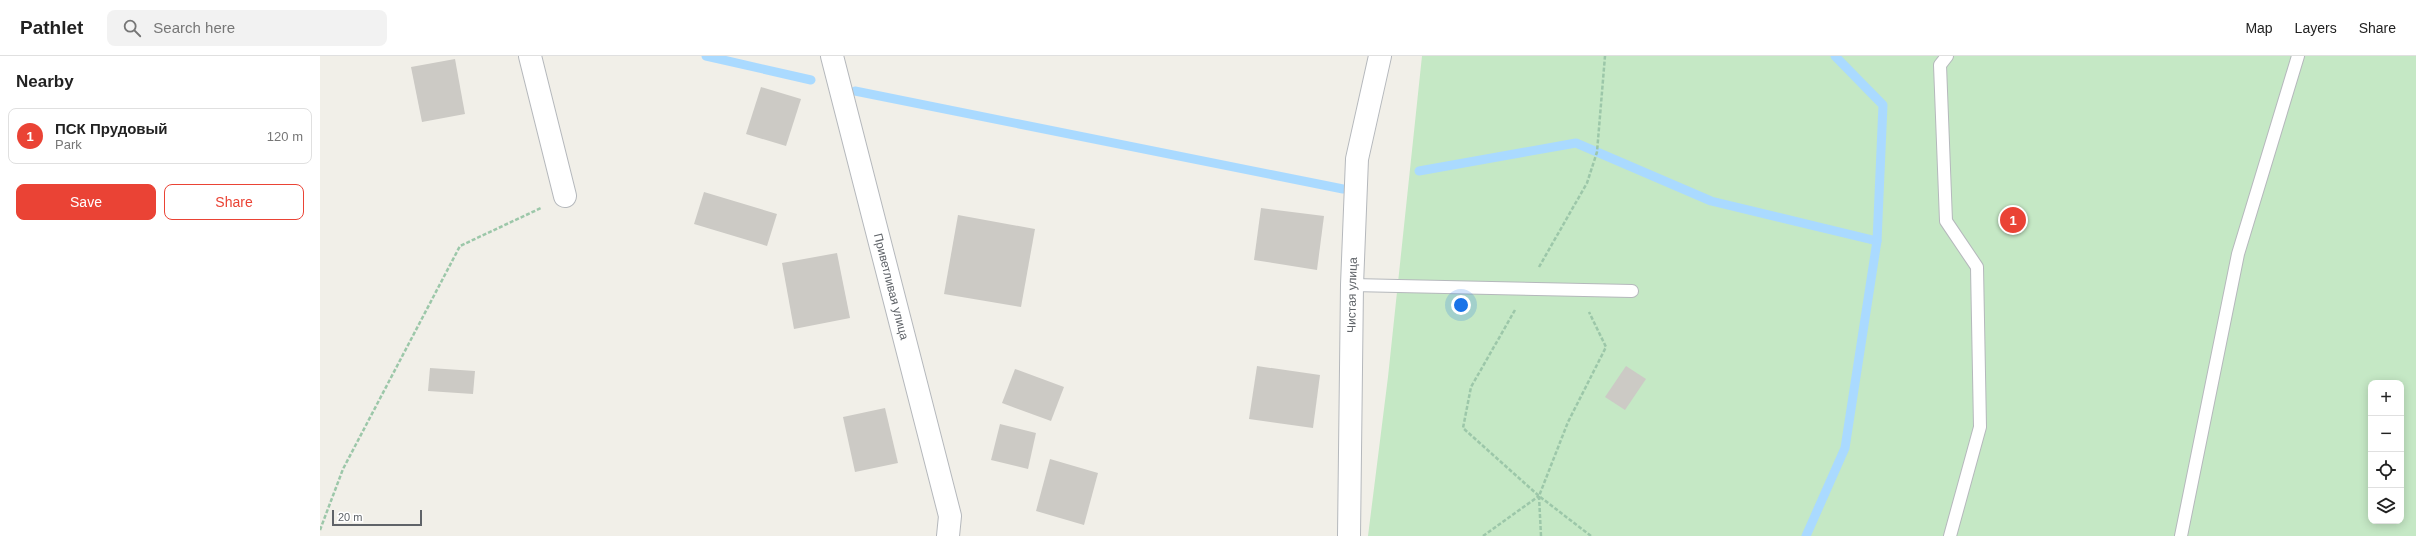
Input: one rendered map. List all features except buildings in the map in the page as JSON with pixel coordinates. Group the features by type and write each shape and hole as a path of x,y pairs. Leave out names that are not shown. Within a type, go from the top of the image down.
{"street":[{"path":"530,56 565,196"},
{"name":"Приветливая улица","path":"832,56 949,526"},
{"name":"Чистая улица","path":"1349,536 1352,285 1357,159 1380,56"}],"lane":[{"path":"1947,56 1940,65 1946,221 1977,267 1980,426 1950,536"},
{"path":"2181,536 2238,254 2298,56"},
{"path":"1352,285 1632,291"}],"path":[{"path":"1591,536 1539,496 1462,428 1471,387 1587,183 1597,152 1605,56"},
{"path":"320,530 342,469 460,246 565,196"},
{"path":"1541,536 1539,496 1568,422 1606,347 1579,290"},
{"path":"1483,536 1539,496"}],"green space":[{"path":"1422,56 2416,56 2416,536 1368,536 1388,377"}],"waterway":[{"path":"706,56 811,80"},
{"path":"1806,536 1845,448 1877,241 1883,105 1835,56"},
{"path":"855,91 1343,189"},
{"path":"1419,171 1576,143 1711,201 1877,241"}],"place":[{"name":"ПСК Прудовый","path":"2013,220"}]}
